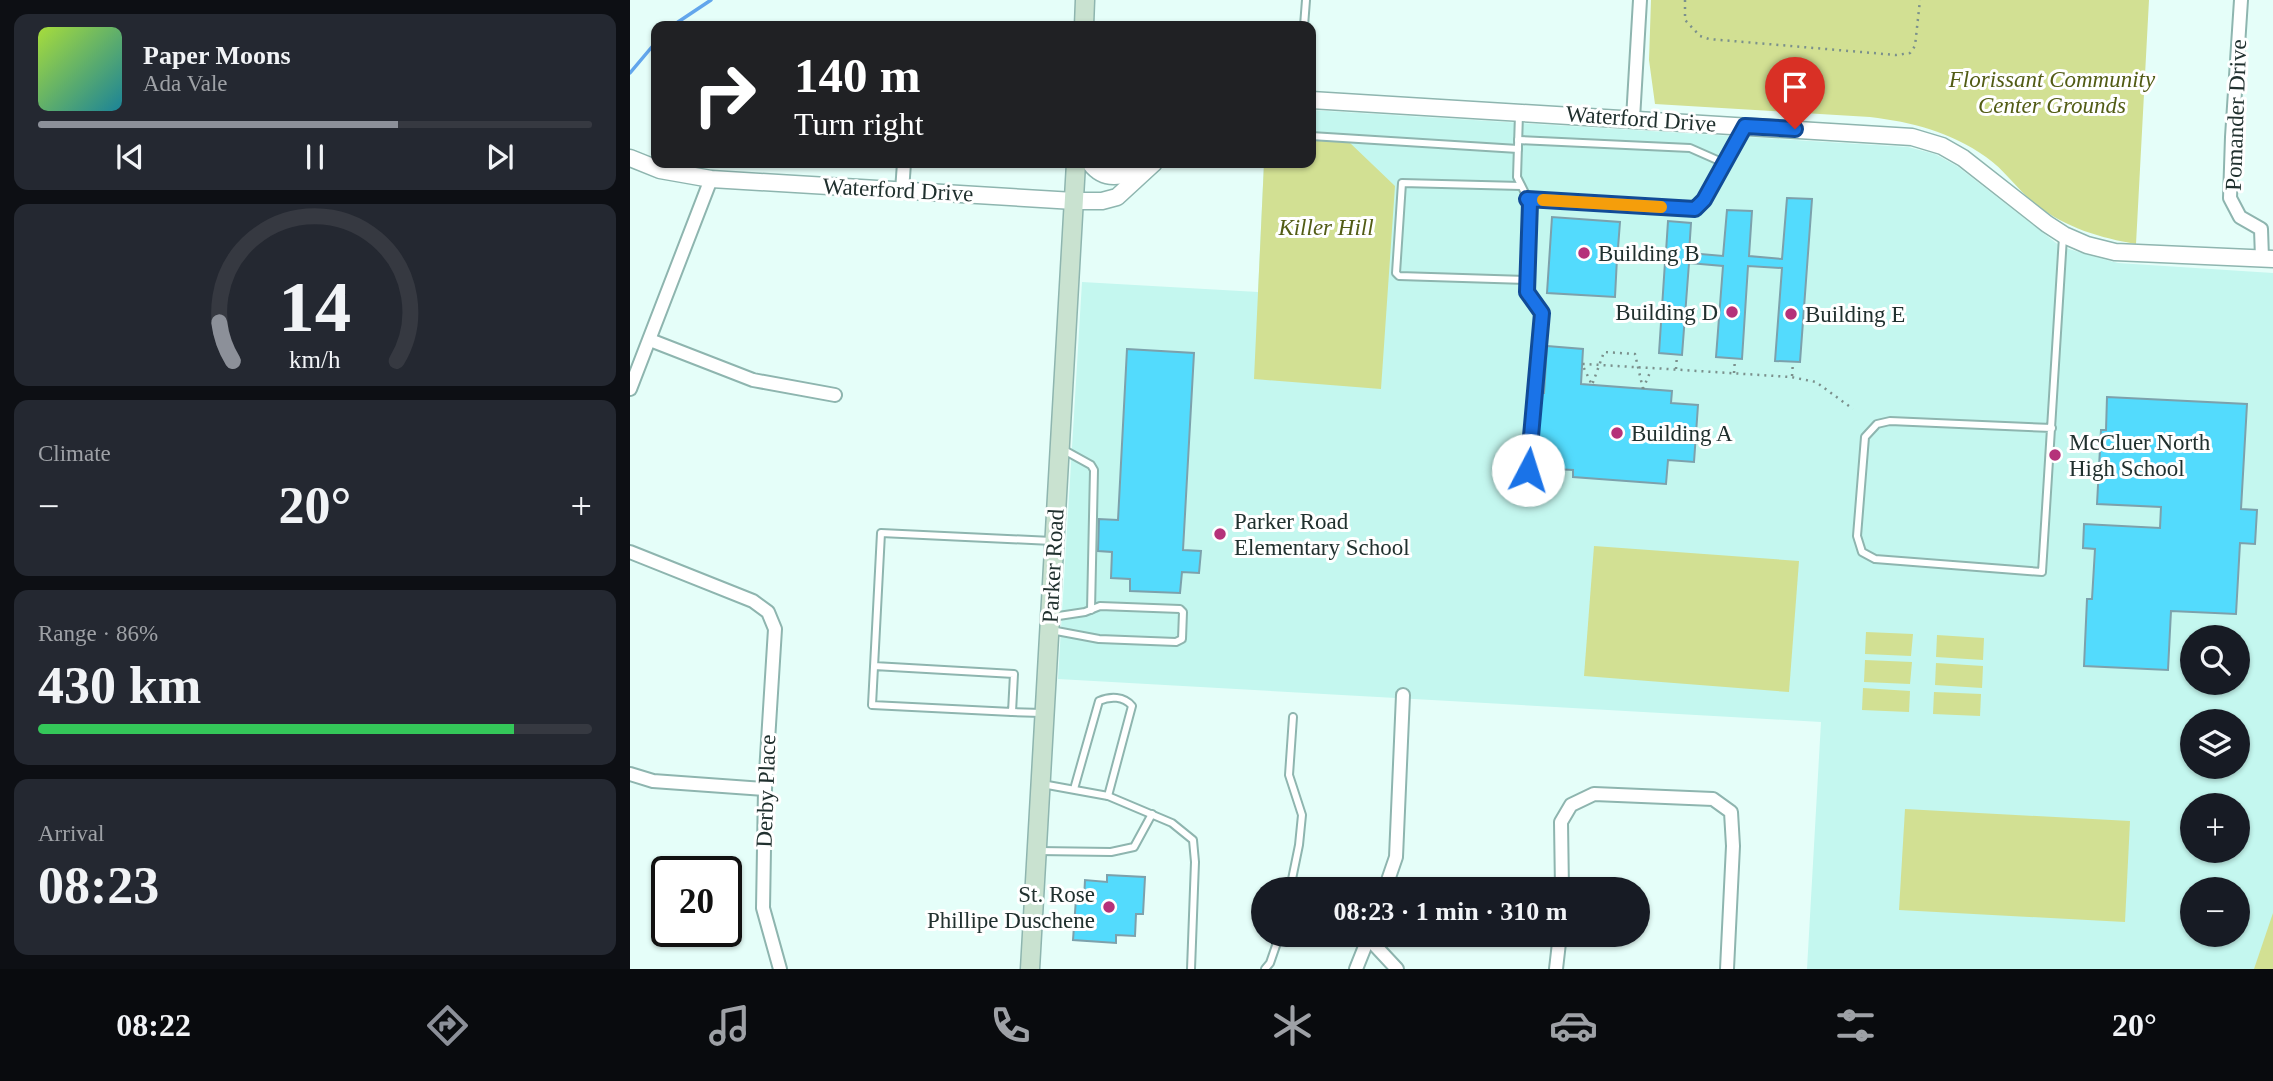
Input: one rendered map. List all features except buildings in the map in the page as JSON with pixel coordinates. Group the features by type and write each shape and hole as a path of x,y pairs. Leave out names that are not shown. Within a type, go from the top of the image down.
{"main road":[{"path":"1084,21 1085,0"},
{"name":"Parker Road","path":"1030,969 1076,168"}],"street":[{"path":"1633,119 1640,0"},
{"name":"Pomander Drive","path":"2241,0 2230,198 2240,217 2267,226 2268,258"},
{"name":"Waterford Drive","path":"1316,100 1912,137 1942,146 1963,158 2064,235 2087,245 2115,252 2268,258"},
{"name":"Waterford Drive","path":"630,158 651,166"},
{"name":"Waterford Drive","path":"655,168 711,179 1074,201 1102,201 1117,197 1149,168"},
{"path":"902,191 904,168"},
{"path":"1095,168 1102,175 1118,178 1143,168"},
{"path":"630,390 711,179"},
{"path":"650,340 753,380 835,396"},
{"name":"Derby Place","path":"630,552 754,601 768,612 775,629 765,789 763,908 780,969"},
{"path":"1389,877 1396,857 1403,695"},
{"path":"630,774 653,781 765,789"},
{"path":"1562,877 1562,822 1571,804 1594,794 1713,799 1731,812 1733,846 1727,969"},
{"path":"1356,969 1366,947"},
{"path":"1378,947 1396,969"},
{"path":"1556,969 1559,947"}],"lane":[{"path":"1304,21 1306,0"},
{"path":"1519,112 1517,177 1530,203 1527,292 1542,313 1528,470"},
{"path":"1527,199 1695,209 1704,200 1745,126"},
{"path":"1316,136 1518,149"},
{"path":"1518,140 1690,148 1724,163"},
{"path":"1521,186 1402,183 1396,273 1399,276 1527,280"},
{"path":"2052,428 1890,421 1877,424 1865,437 1857,536 1862,552 1875,559 2042,572 2052,428 2064,235"},
{"path":"1060,447 1094,466 1091,610"},
{"path":"1044,714 872,705 881,533 1054,541"},
{"path":"1100,606 1180,609 1184,612 1182,639 1177,642 1099,639 1049,624 1100,606"},
{"path":"874,666 1014,674 1012,712"},
{"path":"1074,789 1099,701 1109,696 1128,701 1132,706 1108,796"},
{"path":"1292,877 1299,845 1301,815 1289,775 1293,717"},
{"path":"1040,784 1108,796 1172,823 1193,840 1195,862 1191,969"},
{"path":"1036,851 1111,852 1134,847 1152,814"},
{"path":"1265,969 1276,947"}],"path":[{"path":"1685,0 1685,20 1700,36 1709,39 1905,55 1915,46 1920,0"},
{"path":"1652,369 1643,389 1638,368 1635,354 1604,352 1599,365 1595,375 1592,385 1582,364 1599,365 1638,368 1652,369 1791,377 1816,382 1853,409"},
{"path":"1676,370 1677,355"},
{"path":"1734,374 1735,359"},
{"path":"1791,377 1793,362"}],"shaded area":[{"path":"1316,110 1908,147 1935,154 1957,166 2060,246 2118,263 2273,273 2273,969 1807,969 1821,722 1058,679 1082,282 1258,292 1264,168 1316,168"}],"green space":[{"name":"Florissant Community Center Grounds","path":"1651,0 2149,0 2136,244 2097,235 2060,220 2030,199 1986,157 1959,141 1931,130 1870,117 1655,104 1649,60"},
{"name":"Killer Hill","path":"1316,140 1349,142 1395,186 1381,389 1254,379 1264,168 1316,168"},
{"path":"1594,546 1799,561 1789,692 1584,676"},
{"path":"1866,632 1913,634 1911,656 1865,654"},
{"path":"1937,635 1984,638 1983,660 1936,657"},
{"path":"1865,660 1912,662 1910,684 1864,682"},
{"path":"1936,663 1983,666 1982,688 1935,685"},
{"path":"1863,688 1910,691 1909,712 1862,710"},
{"path":"1934,692 1981,694 1980,716 1933,714"},
{"path":"1905,809 2130,821 2125,922 1899,910"},
{"path":"2273,913 2273,969 2254,969"}],"waterway":[{"path":"680,21 711,0"},
{"path":"630,73 651,48"}],"slow traffic":[{"path":"1543,200 1661,207"}],"place":[{"name":"Building B","path":"1584,253"},
{"name":"Building D","path":"1732,312"},
{"name":"Building E","path":"1791,314"},
{"name":"Building A","path":"1617,433"},
{"name":"McCluer North High School","path":"2055,455"},
{"name":"Parker Road Elementary School","path":"1220,534"},
{"name":"St. Rose Phillipe Duschene","path":"1109,907"}],"route":[{"path":"1528,470 1542,313 1527,292 1530,203 1527,199 1695,209 1704,200 1745,126 1795,129"}]}
